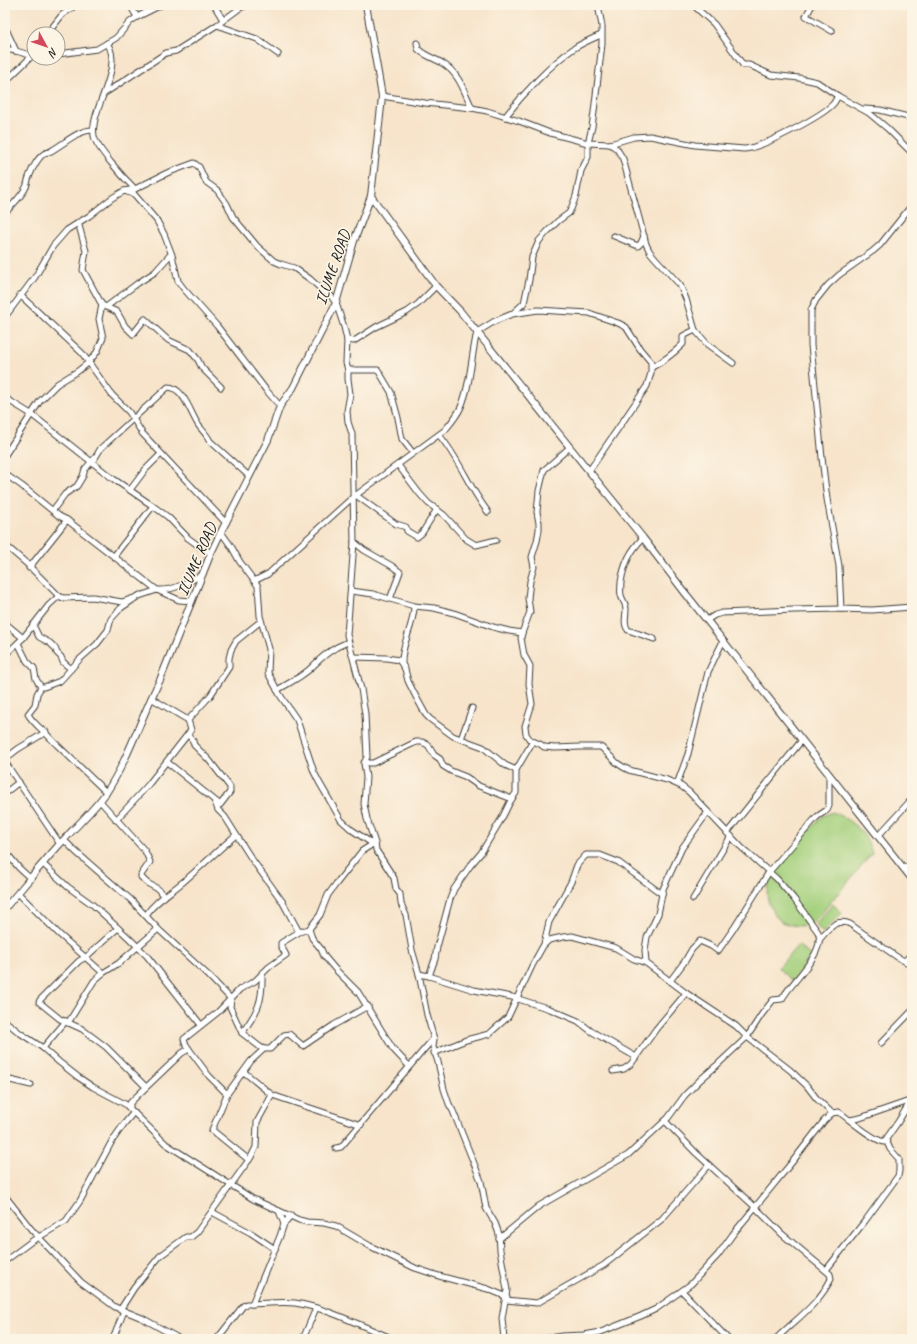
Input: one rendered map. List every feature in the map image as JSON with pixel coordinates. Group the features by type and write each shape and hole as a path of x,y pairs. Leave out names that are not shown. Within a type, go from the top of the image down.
{"street":[{"path":"54,26 62,16 76,5"},
{"path":"130,5 137,17"},
{"path":"66,53 97,50 116,38 130,22 137,17 161,5"},
{"path":"214,5 223,20"},
{"path":"105,93 166,53 176,51 217,25 240,8 247,5"},
{"name":"ILUME ROAD","path":"5,908 106,792 128,751 160,680 211,553 268,440 280,406 293,388 336,303 354,241 371,196 382,96 367,5"},
{"path":"512,314 524,302 532,257 539,241 571,209 576,196 580,171 588,157 588,143 592,127 602,44 602,26 598,5"},
{"path":"695,5 714,24 743,65 748,65 771,75 809,79 826,87 838,96 863,109 877,119 912,152"},
{"path":"812,5 806,16 832,31"},
{"path":"217,25 257,39 278,54"},
{"path":"5,27 16,51"},
{"path":"506,117 517,102 560,59 574,48 601,35"},
{"path":"107,43 111,48 112,66 93,130 95,140 114,166 135,189"},
{"path":"417,43 418,49 423,54 444,64 460,80 472,108"},
{"path":"5,49 26,53"},
{"path":"5,82 26,62"},
{"path":"382,96 487,111 550,133 588,143 610,144 642,136 719,148 750,149 775,139 820,114 833,104 838,96"},
{"path":"863,109 880,110 912,118"},
{"path":"5,213 27,187 28,177 42,154 49,152 79,134 88,130 93,130"},
{"path":"610,144 617,149 623,159 646,244 653,255 680,285 686,299 695,330 708,345 733,362"},
{"path":"5,317 35,276 53,246 67,230 124,191 135,189 167,173 194,163 199,167 206,182 217,190 234,217 257,246 274,261 294,268 331,296 336,303 347,340 346,363 350,394 347,411 348,422 352,434 355,497 351,591 347,625 348,642 354,657 365,714 367,757 364,763 366,777 364,804 376,850 394,878 396,889 400,894 401,904 406,915 412,950 434,1039 432,1047 438,1062 444,1089 479,1175 483,1188 486,1208 498,1228 500,1250 506,1281 506,1298 502,1318 504,1339"},
{"path":"124,191 134,194 156,221 164,234 178,281 217,326 280,406"},
{"path":"371,196 436,286 460,311 643,538 912,880"},
{"path":"841,609 838,566 822,458 812,345 812,310 816,300 828,285 839,275 880,245 912,205"},
{"path":"78,222 86,251 83,270 104,306 117,312 125,326 133,334 145,319 168,340 190,350 202,368 221,387"},
{"path":"614,236 638,246 644,236"},
{"path":"5,455 40,401 57,384 88,363 97,352 103,338 99,319 104,306 155,272 171,254"},
{"path":"347,340 354,341 376,327 407,312 418,304 436,286"},
{"path":"20,295 82,353 112,395 134,419 142,433 226,523"},
{"path":"254,581 268,574 355,497 445,430 461,406 467,388 477,332 495,321 512,314 538,310 589,312 626,327 638,346 651,362 651,373 647,386 589,471"},
{"path":"652,367 684,344 683,336 695,330"},
{"path":"348,370 373,369 378,370 382,374 391,392 402,439 413,453"},
{"path":"53,510 65,494 77,486 85,469 101,448 168,387 174,388 183,396 199,425 210,441 249,476"},
{"path":"5,398 31,414 112,478 168,517 188,538 211,553"},
{"path":"439,434 454,454 470,485 488,512"},
{"path":"499,1238 539,1206 628,1155 673,1113 685,1095 700,1080 747,1036 773,1000 782,999 787,990 794,984 819,946 818,932 798,904 777,879 729,834 689,792 677,784 667,780 629,770 617,763 600,747 550,748 533,741 526,734 525,726 532,704 529,684 530,666 524,655 521,638 530,612 528,598 530,581 534,568 532,557 539,530 537,512 541,480 547,466 570,447"},
{"path":"130,490 145,470 161,454"},
{"path":"398,465 428,503 444,515 466,539 473,544 480,545 496,540"},
{"path":"5,474 157,590 180,600 192,602"},
{"path":"355,497 396,524 406,527 407,531 417,537 422,533 437,509"},
{"path":"114,556 153,506"},
{"path":"29,568 67,520"},
{"path":"221,532 258,586 261,621 269,649 268,673 277,690 297,720 314,772 341,820 352,830 374,844"},
{"path":"643,538 632,550 627,559 620,590 621,597 625,602 625,623 628,630 654,639"},
{"path":"354,542 364,550 400,572 390,599"},
{"path":"5,545 26,563 29,568 59,596 69,598 93,597 122,602 157,590 165,591 178,587 203,574"},
{"path":"351,591 373,594 414,606 434,608 454,613 508,632 522,633"},
{"path":"106,792 31,719 28,714 35,705 40,688 60,680 80,658 97,644 108,630 111,619 121,608 140,595"},
{"path":"5,655 18,644 49,605 59,596"},
{"path":"414,606 413,621 406,637 402,655 402,663 408,682 426,715 453,736 483,748 505,765 516,770"},
{"path":"706,620 722,613 841,609 872,610 912,606"},
{"path":"188,720 210,696 229,667 231,650 236,641 261,621"},
{"path":"5,623 23,638"},
{"path":"33,625 39,637 50,642 63,662 71,669"},
{"path":"677,784 688,754 708,672 723,641"},
{"path":"277,690 300,676 327,653 348,642"},
{"path":"18,644 27,661 34,668 36,679 40,688"},
{"path":"354,657 394,659 402,663"},
{"path":"116,820 167,762 191,730 188,720 151,698"},
{"path":"461,739 472,708"},
{"path":"46,732 18,749 5,760 19,782 62,842 76,852 131,900 158,929 208,975 231,999"},
{"path":"188,734 194,745 209,760 230,787 230,792 220,805"},
{"path":"693,898 729,834 802,740"},
{"path":"429,976 436,959 437,948 454,889 481,853 516,793 516,770 533,741"},
{"path":"364,763 373,763 416,742 422,742 428,745 434,755 440,759 443,766 479,786 512,799"},
{"path":"167,762 220,805"},
{"path":"670,981 692,948 700,941 718,951 769,872 814,820 827,810 829,805 829,774"},
{"path":"5,793 19,782"},
{"path":"878,836 912,799"},
{"path":"100,800 116,820 145,851 150,861 141,877 147,883 158,889 164,897"},
{"path":"220,805 215,802 218,810 225,817 251,858 282,901 299,932"},
{"path":"646,963 645,950 647,937 658,914 662,894 682,848 708,812"},
{"path":"147,916 148,911 156,902 164,897 236,835"},
{"path":"227,1094 209,1076 189,1049 184,1039 218,1012 240,989 255,980 286,955 281,943 299,932 309,930 320,915 328,895 336,884 362,851 374,844"},
{"path":"5,851 19,868 31,879"},
{"path":"434,1052 466,1040 489,1034 508,1017 516,998 543,946 549,922 571,882 577,865 586,855 600,855 618,862 662,894"},
{"path":"904,869 912,863"},
{"path":"43,864 68,887 93,905 130,938 157,967 201,1025"},
{"path":"18,893 60,936 103,973"},
{"path":"819,940 836,923 843,922 850,924 897,957 912,965"},
{"path":"118,928 86,957 79,961 40,1000 40,1004 60,1019 85,1031 106,1047 146,1087"},
{"path":"43,1048 67,1022 94,981 103,973 120,963 158,929"},
{"path":"309,930 312,938 321,949 324,956 358,992 393,1049 409,1066"},
{"path":"543,946 549,940 563,936 572,936 616,948 634,959 646,963 686,993 736,1026 790,1070 832,1113"},
{"path":"905,960 912,953"},
{"path":"242,1033 253,1018 260,1002 263,989 262,974"},
{"path":"419,974 474,990 516,998 550,1009 578,1021 591,1031 636,1057"},
{"path":"613,1071 627,1067 686,993"},
{"path":"231,999 230,1007 242,1033 260,1047 270,1049 284,1035 289,1034 303,1046 334,1025 368,1006"},
{"path":"880,1043 912,1011"},
{"path":"5,1021 43,1048 58,1062 93,1087 119,1100 132,1110 166,1144 253,1198 299,1220 336,1226 370,1246 415,1268 488,1289 506,1298 537,1303 604,1265 662,1219 709,1165"},
{"path":"336,1148 341,1147 361,1125 409,1066 434,1039"},
{"path":"249,1160 212,1130 227,1094 252,1061 264,1048"},
{"path":"5,1261 66,1221 80,1201 112,1141 132,1110 130,1103 182,1053 189,1049"},
{"path":"244,1072 272,1095 361,1125"},
{"path":"5,1080 31,1085"},
{"path":"113,1339 122,1310 134,1288 160,1256 186,1237 192,1237 197,1232 249,1160 256,1147 257,1122 272,1095"},
{"path":"850,1120 860,1118 912,1099"},
{"path":"543,1339 601,1332 656,1309 682,1291 711,1263 824,1121 832,1113 838,1112 864,1131 884,1142 912,1099"},
{"path":"665,1121 782,1234 830,1274 832,1279 818,1300 805,1314 776,1339"},
{"path":"826,1270 898,1176 899,1159 890,1150 886,1140"},
{"path":"5,1196 39,1238 80,1282 122,1310 142,1318 180,1339"},
{"path":"279,1211 284,1224"},
{"path":"212,1212 275,1249"},
{"path":"252,1304 284,1224 291,1215"},
{"path":"682,1291 728,1339"},
{"path":"217,1339 240,1308 246,1304 295,1303 316,1308 394,1339"},
{"path":"303,1339 316,1308"}],"green space":[{"path":"833,812 858,828 866,839 872,853 810,925 791,925 781,922 774,914 769,904 767,895 768,878 819,819"},
{"path":"833,904 842,913 823,933 815,924"},
{"path":"798,945 811,956 792,981 778,968"}]}
